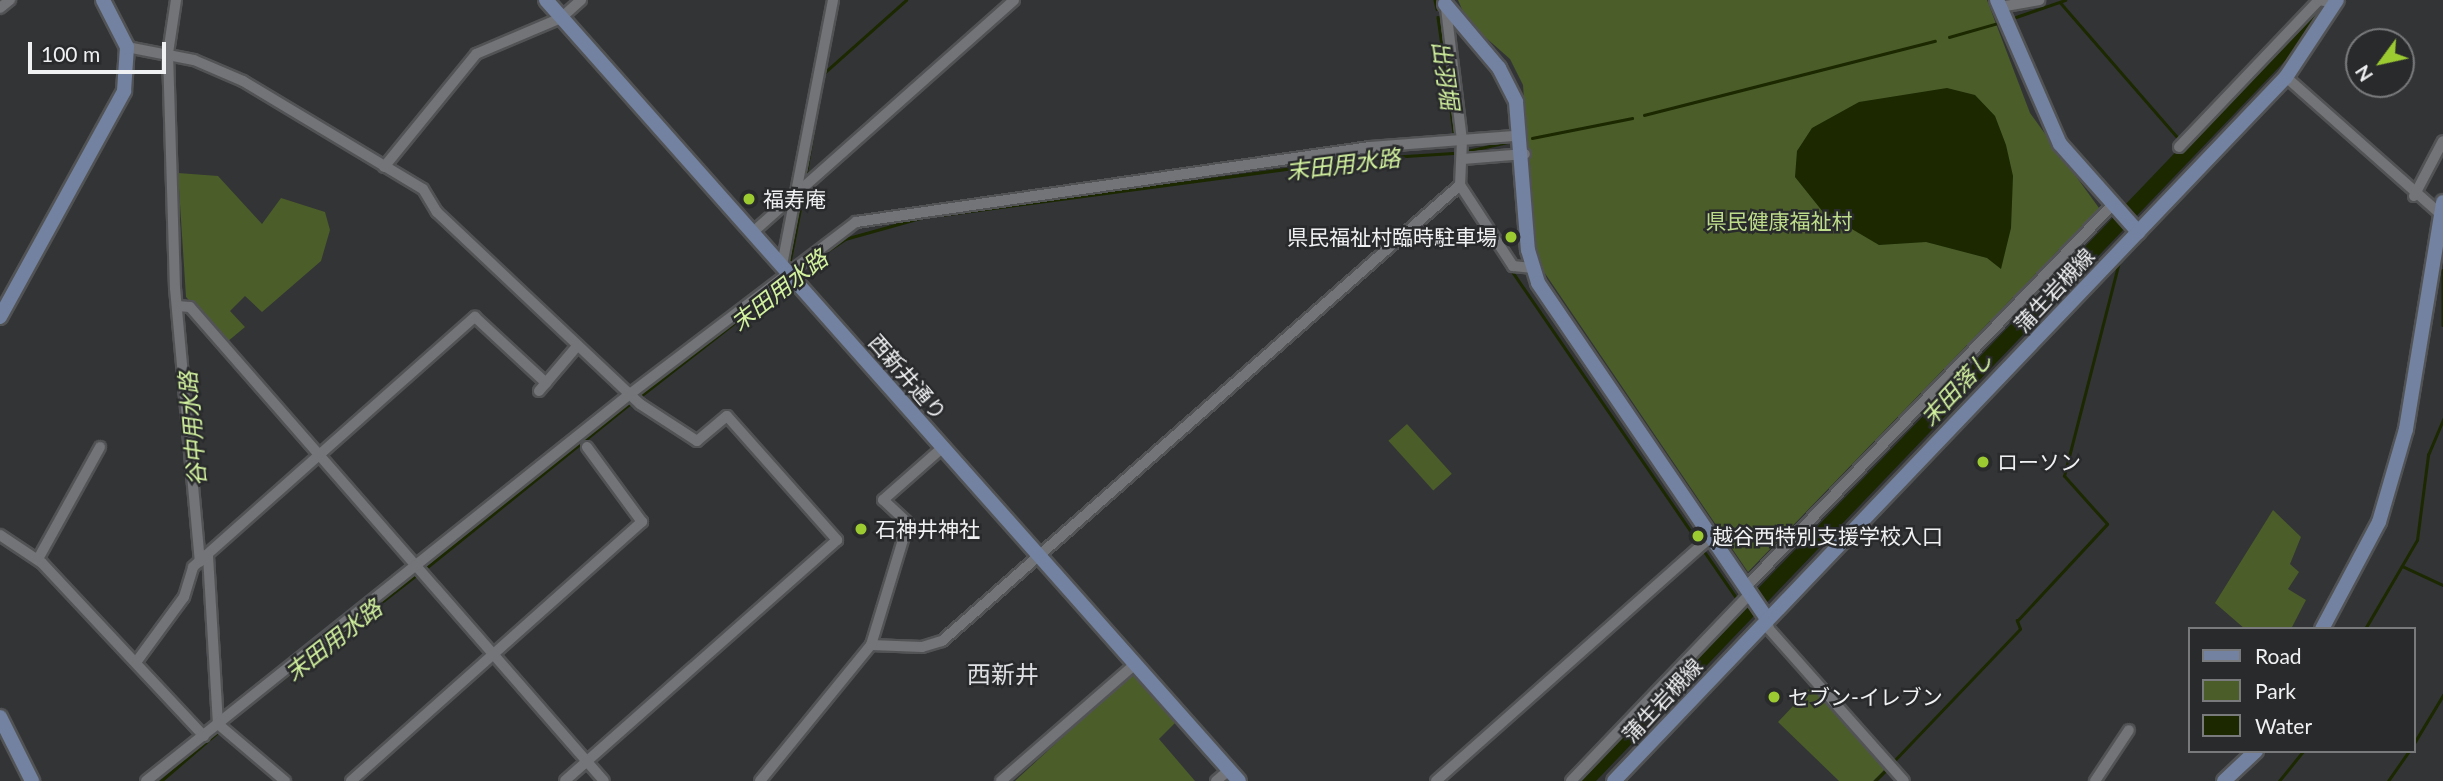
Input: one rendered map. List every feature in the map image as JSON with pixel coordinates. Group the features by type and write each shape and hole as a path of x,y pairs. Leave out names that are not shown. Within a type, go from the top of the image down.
{"street":[{"path":"0,8 10,0"},
{"path":"0,317 124,91 127,47 103,0"},
{"path":"176,0 168,53 177,306 204,559 218,724 285,781"},
{"name":"西新井通り","path":"546,0 1234,775"},
{"path":"384,167 476,54 561,18 581,0"},
{"path":"785,268 833,0"},
{"path":"753,232 1014,0"},
{"path":"2039,0 1999,4 2050,126 2112,205 2138,232"},
{"path":"2179,147 2319,0 2337,2"},
{"path":"1445,2 1462,140 1460,186 1513,266 1531,268"},
{"path":"1445,2 1509,84 1525,154 1531,268 1710,538 1767,619 1769,629 1904,781"},
{"name":"蒲生岩槻線","path":"1615,781 2286,77 2337,2"},
{"path":"127,47 168,53 243,81 423,189 437,212 629,394 697,441 727,416 837,540 565,781"},
{"path":"2286,77 2414,196 2441,208 2433,236 2406,429 2379,522 2323,627"},
{"path":"146,781 785,268 856,222 918,209 1462,140 1514,136"},
{"path":"2414,196 2443,141"},
{"path":"1462,159 1525,154"},
{"path":"871,645 922,648 942,641 1460,186"},
{"path":"1570,781 2112,205"},
{"path":"2433,236 2443,247"},
{"path":"177,306 190,307 604,781"},
{"path":"137,661 184,597 204,559 475,317 543,387 578,345"},
{"path":"38,559 100,447"},
{"path":"351,781 642,522 587,447"},
{"path":"760,781 871,645 908,523 883,500 942,448"},
{"path":"0,535 38,559 137,661 204,736"},
{"path":"1436,781 1710,538"},
{"path":"1001,781 1135,664"},
{"path":"0,717 32,781"},
{"path":"2095,781 2129,730"},
{"path":"2224,781 2254,753"},
{"path":"1216,781 1234,775"}],"green space":[{"name":"県民健康福祉村","path":"1458,0 1987,0 2030,113 2099,208 1748,572 1542,269 1534,240 1523,85 1510,59 1467,21"},
{"path":"178,173 218,176 262,224 281,198 325,212 330,230 321,261 262,312 245,296 230,311 245,327 227,342 186,297"},
{"path":"1407,424 1452,474 1433,491 1388,441"},
{"path":"2273,510 2301,537 2290,564 2299,572 2288,589 2306,600 2292,627 2243,627 2215,603"},
{"path":"1134,671 1178,720 1159,739 1195,781 1015,781"},
{"path":"1811,687 1885,769 1873,781 1839,781 1778,722"}],"water":[{"path":"1947,88 1975,95 1995,116 2006,145 2013,176 2011,228 2001,269 1987,258 1926,242 1879,245 1823,212 1795,177 1797,151 1812,128 1859,102"}],"waterway":[{"path":"823,74 906,0"},
{"name":"出羽堀","path":"1435,0 1437,9"},
{"path":"2016,17 2065,0"},
{"name":"末田落し","path":"1585,781 2332,0"},
{"path":"2060,2 2180,140"},
{"name":"出羽堀","path":"1438,17 1454,133"},
{"path":"1949,37 1998,23"},
{"path":"1644,115 1935,41"},
{"path":"1532,138 1632,118"},
{"path":"805,179 813,131"},
{"path":"1467,151 1513,141"},
{"path":"941,215 1358,159 1453,153"},
{"path":"789,265 803,193"},
{"name":"末田落し","path":"2131,215 2135,200"},
{"name":"末田用水路","path":"817,258 845,239 924,217"},
{"path":"1892,763 2020,629 2017,621 2107,524 2064,476 2119,262"},
{"path":"1510,268 1698,542"},
{"path":"2443,270 2443,325"},
{"name":"末田用水路","path":"638,398 787,282"},
{"name":"末田用水路","path":"425,569 632,402"},
{"path":"2366,627 2417,540 2428,455 2443,419"},
{"path":"1702,548 1738,600"},
{"path":"2402,566 2443,585"},
{"name":"末田用水路","path":"234,717 419,573"},
{"path":"1741,606 1746,614"},
{"path":"2415,742 2443,695"},
{"name":"谷中用水路","path":"212,710 212,721"},
{"name":"末田用水路","path":"161,781 218,732"},
{"path":"2279,781 2301,753"},
{"path":"2388,781 2408,753"},
{"path":"1875,781 1888,768"}],"place":[{"name":"福寿庵","path":"749,199"},
{"name":"県民福祉村臨時駐車場","path":"1511,237"},
{"name":"ローソン","path":"1983,462"},
{"name":"石神井神社","path":"861,529"},
{"name":"越谷西特別支援学校入口","path":"1698,536"},
{"name":"セブン-イレブン","path":"1774,697"}],"district":[{"name":"西新井","path":"1003,674"}]}
